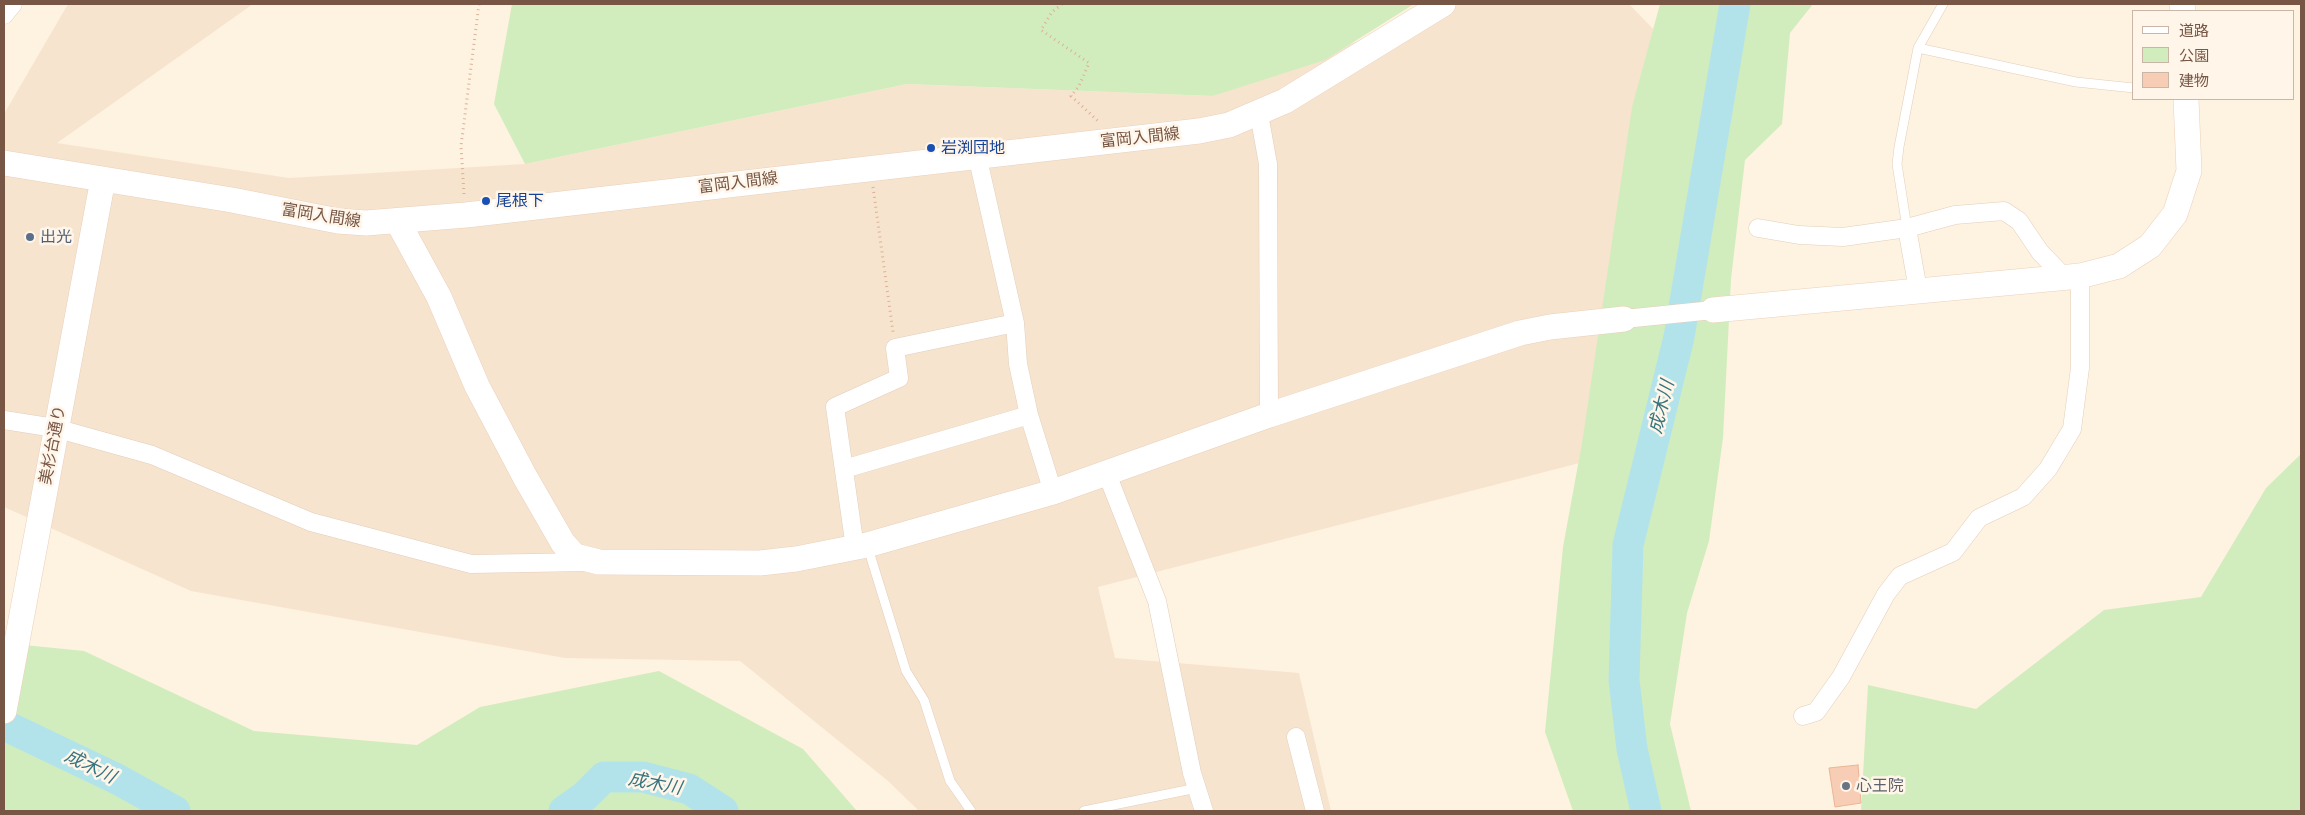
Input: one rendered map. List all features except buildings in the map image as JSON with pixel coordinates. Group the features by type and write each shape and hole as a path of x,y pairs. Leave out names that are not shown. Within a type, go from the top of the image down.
{"street":[{"path":"4,15 13,4"},
{"name":"富岡入間線","path":"4,163 338,221 366,224 466,215 871,167 1199,132 1229,126 1259,114 1323,78 1443,4"},
{"path":"4,420 56,428 152,455 311,522 471,564 599,562 760,563 796,559 861,546 1053,492 1269,415 1520,333 1550,327 1713,310 2072,276 2119,266 2150,246 2175,214 2189,171 2186,100"},
{"path":"1259,114 1268,164 1269,415"},
{"path":"977,155 1015,323 1018,364 1029,415 1053,492"},
{"name":"美杉台通り","path":"4,710 103,179"},
{"path":"1758,228 1799,235 1842,237 1907,228 1955,215 2004,211 2019,221 2040,252 2072,276 2080,368 2072,429 2048,469 2023,497 1979,518 1953,552 1900,576 1886,594 1841,677 1816,712 1803,716"},
{"path":"398,222 439,297 477,386 563,542 575,556 599,562"},
{"path":"1907,228 1918,290"},
{"path":"861,546 844,469 835,407 899,378 895,348 1015,323"},
{"path":"844,469 1029,415"},
{"path":"1107,474 1157,601 1197,788 1204,811"},
{"path":"1296,737 1315,811"}],"lane":[{"path":"1907,228 1897,164 1918,48 1943,4"},
{"path":"1918,48 2076,82 2132,88"},
{"path":"861,546 906,671 924,700 950,782 971,811"},
{"path":"1084,811 1197,788"}],"path":[{"path":"466,215 461,146 479,4"},
{"path":"1062,4 1052,12 1041,30 1090,63 1079,86 1071,96 1100,124 1108,142"},
{"path":"871,167 895,348"}],"shaded area":[{"path":"68,4 253,4 57,143 289,178 525,164 907,84 1213,96 1456,4 1629,4 1656,32 1599,458 1098,587 1115,658 1299,673 1331,811 919,811 888,781 740,661 565,658 191,591 4,507 4,114"}],"green space":[{"path":"512,4 1414,4 1325,60 1213,96 907,84 525,164 494,104"},
{"path":"1660,4 1813,4 1790,33 1782,124 1745,160 1731,279 1723,438 1709,541 1687,613 1670,724 1691,811 1573,811 1545,732 1563,547 1582,443 1632,107"},
{"path":"2301,454 2301,811 1861,811 1868,685 1976,709 2104,610 2201,597 2266,488"},
{"path":"4,643 84,651 254,731 417,745 480,707 659,671 803,749 857,811 4,811"}],"waterway":[{"name":"成木川","path":"1646,811 1632,749 1624,680 1628,545 1679,337 1735,4"},
{"name":"成木川","path":"4,725 117,779 175,811"},
{"name":"成木川","path":"564,811 585,796 604,777 643,777 689,789 723,811"}],"place":[{"name":"岩渕団地","path":"931,148"},
{"name":"尾根下","path":"486,201"},
{"name":"出光","path":"30,237"},
{"name":"心王院","path":"1846,786"}]}
